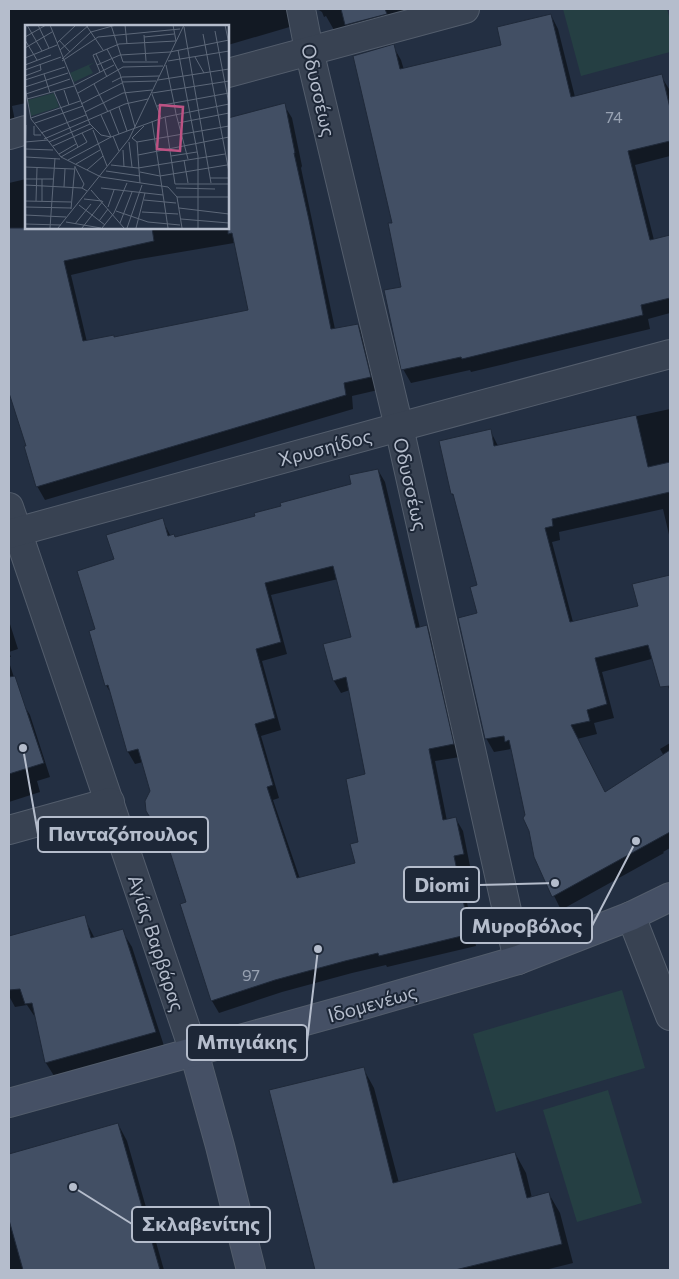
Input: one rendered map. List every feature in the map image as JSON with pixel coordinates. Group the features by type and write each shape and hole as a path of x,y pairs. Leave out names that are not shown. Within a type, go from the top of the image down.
{"main road":[{"name":"Ιδομενέως","path":"9,1103 518,960 631,916 670,897"},
{"name":"Αγίας Βαρβάρας","path":"194,1052 251,1270"}],"street":[{"name":"Οδυσσέως","path":"301,9 398,427 518,960"},
{"path":"229,73 465,9"},
{"path":"9,135 25,130"},
{"name":"Χρυσηίδος","path":"12,524 398,427 670,354"},
{"name":"Αγίας Βαρβάρας","path":"12,524 110,802 194,1052"},
{"path":"9,830 110,802"},
{"path":"631,916 670,1016"}],"green space":[{"path":"563,9 667,9 670,20 670,52 581,76"},
{"path":"622,990 645,1068 496,1112 473,1034"},
{"path":"608,1090 642,1203 577,1222 543,1110"}],"building":[{"path":"341,9 385,9 387,14 345,25"},
{"path":"551,14 571,97 662,74 670,108 670,141 628,151 650,240 670,235 670,298 641,305 643,315 462,359 461,357 401,370 384,290 401,287 388,223 392,223 353,56 394,44 400,69 501,45 497,27"},
{"path":"285,103 331,329 358,324 371,377 344,383 346,395 36,487 24,446 26,446 9,393 9,228 152,229 154,241 64,261 83,341 114,335 114,337 248,310 232,233 228,234 229,118"},
{"path":"636,415 648,467 670,462 670,492 552,519 553,526 545,528 570,622 638,606 632,584 670,575 670,686 660,687 648,645 595,658 607,704 587,710 590,721 571,725 605,792 670,750 670,832 552,897 534,857 529,831 523,818 525,815 509,740 505,742 504,736 485,739 458,618 477,613 470,587 477,585 453,494 451,494 439,441 491,429 494,446"},
{"path":"378,469 416,628 427,625 454,744 429,749 443,820 456,817 464,854 454,856 470,934 379,956 378,953 345,961 275,980 211,1001 180,904 186,902 161,824 151,819 146,811 145,801 150,791 138,749 127,752 108,685 105,686 89,631 95,629 77,571 114,559 106,535 163,518 168,536 174,534 175,537 255,516 254,513 281,506 280,503 351,484 349,475","holes":["333,566 351,637 323,644 333,681 346,677 365,774 346,779 358,842 350,844 355,863 297,878 267,787 273,785 255,724 275,718 256,649 281,642 265,583"]},
{"path":"15,676 44,763 9,774 9,677"},
{"path":"85,915 91,938 123,929 156,1032 45,1063 32,1003 25,1004 20,989 9,990 9,936"},
{"path":"364,1067 393,1183 515,1152 527,1198 549,1192 562,1244 455,1270 315,1270 269,1090"},
{"path":"118,1123 160,1270 23,1270 9,1220 9,1154"}],"place":[{"name":"Πανταζόπουλος","path":"23,748"},
{"name":"Μυροβόλος","path":"636,841"},
{"name":"Diomi","path":"555,883"},
{"name":"Μπιγιάκης","path":"318,949"},
{"name":"Σκλαβενίτης","path":"73,1187"}]}
